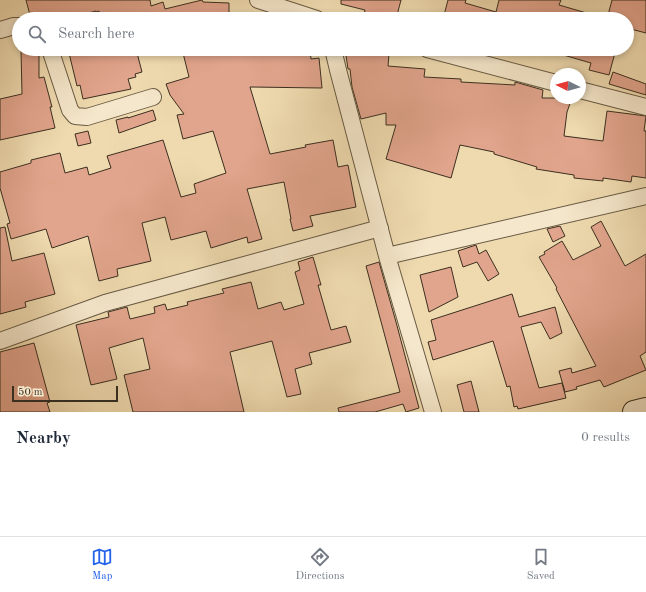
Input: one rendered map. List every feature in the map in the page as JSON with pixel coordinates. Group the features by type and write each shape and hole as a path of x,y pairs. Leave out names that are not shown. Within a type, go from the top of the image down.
{"street":[{"path":"258,0 295,12"},
{"path":"0,30 12,27"},
{"path":"52,56 70,110 75,116 87,118 153,97"},
{"path":"335,56 387,256 433,412"},
{"path":"454,56 550,81"},
{"path":"586,92 646,107"},
{"path":"387,256 646,196"},
{"path":"0,341 105,303 380,228"},
{"path":"634,412 646,409"}],"building":[{"path":"26,0 150,0 151,6 163,2 165,9 202,0 203,2 229,3 229,12 29,12"},
{"path":"341,0 401,0 398,12 364,12 365,10 341,4"},
{"path":"448,0 466,0 465,3 496,12 445,12"},
{"path":"499,0 561,0 559,5 583,12 496,12"},
{"path":"612,0 646,0 646,33 634,30 634,12 609,12"},
{"path":"21,56 39,56 39,78 44,77 52,107 50,107 55,128 0,140 0,99 22,94"},
{"path":"70,56 138,56 142,72 135,74 136,77 128,79 131,89 83,99 80,85 77,86"},
{"path":"184,56 311,56 311,59 319,58 322,88 250,87 270,154 333,140 338,167 348,165 356,207 310,216 313,226 293,231 284,182 247,189 262,239 248,243 247,237 211,248 206,231 171,240 165,217 142,223 151,261 117,269 118,276 99,281 88,236 52,248 46,229 11,239 7,224 10,223 0,188 0,172 31,163 31,160 60,153 65,173 87,167 89,175 111,168 107,156 163,140 181,197 196,193 194,184 226,173 213,131 183,139 177,115 184,114 170,95 166,84 189,77"},
{"path":"346,56 389,56 388,66 425,69 424,77 461,79 461,82 515,85 515,82 543,90 542,98 550,98 550,104 570,104 567,112 564,136 603,141 607,111 646,116 644,131 646,131 646,178 632,176 631,182 603,178 603,181 574,178 574,175 536,169 537,167 494,154 494,152 460,145 451,178 386,159 396,125 386,125 386,113 361,119 352,87 350,69 348,69"},
{"path":"567,56 614,56 609,75 589,70 591,63"},
{"path":"613,72 646,84 646,95 609,84"},
{"path":"153,110 156,120 119,133 116,120 128,118"},
{"path":"88,131 91,143 78,146 75,134"},
{"path":"601,221 625,266 646,254 646,352 640,356 646,370 604,387 600,380 565,392 559,371 571,368 572,373 596,366 556,289 557,288 539,257 545,254 544,252 562,241 573,260 601,246 591,227"},
{"path":"560,226 565,236 553,242 547,229"},
{"path":"5,227 12,261 44,253 55,294 25,302 26,307 0,314 0,228"},
{"path":"476,245 479,254 486,250 499,274 488,281 477,262 463,267 458,251"},
{"path":"313,257 321,285 318,285 331,330 346,326 351,342 309,353 312,364 295,369 301,394 287,397 272,341 230,352 244,412 133,412 124,375 150,369 143,338 109,348 117,379 91,385 76,325 109,317 108,312 127,307 130,319 155,313 154,307 165,304 167,310 188,305 187,302 224,293 222,289 251,282 258,309 281,302 284,310 304,304 295,272 300,270 298,262"},
{"path":"379,262 419,408 406,412 403,404 375,412 339,412 338,408 400,392 366,266"},
{"path":"451,267 458,297 429,312 420,275"},
{"path":"512,294 519,317 555,307 562,333 550,339 541,322 521,327 539,388 562,383 566,398 518,409 517,406 514,407 510,386 507,387 493,341 433,360 428,342 436,340 431,320"},
{"path":"34,343 50,402 47,403 50,412 0,412 0,352"},
{"path":"471,381 479,412 464,412 457,385"}]}
